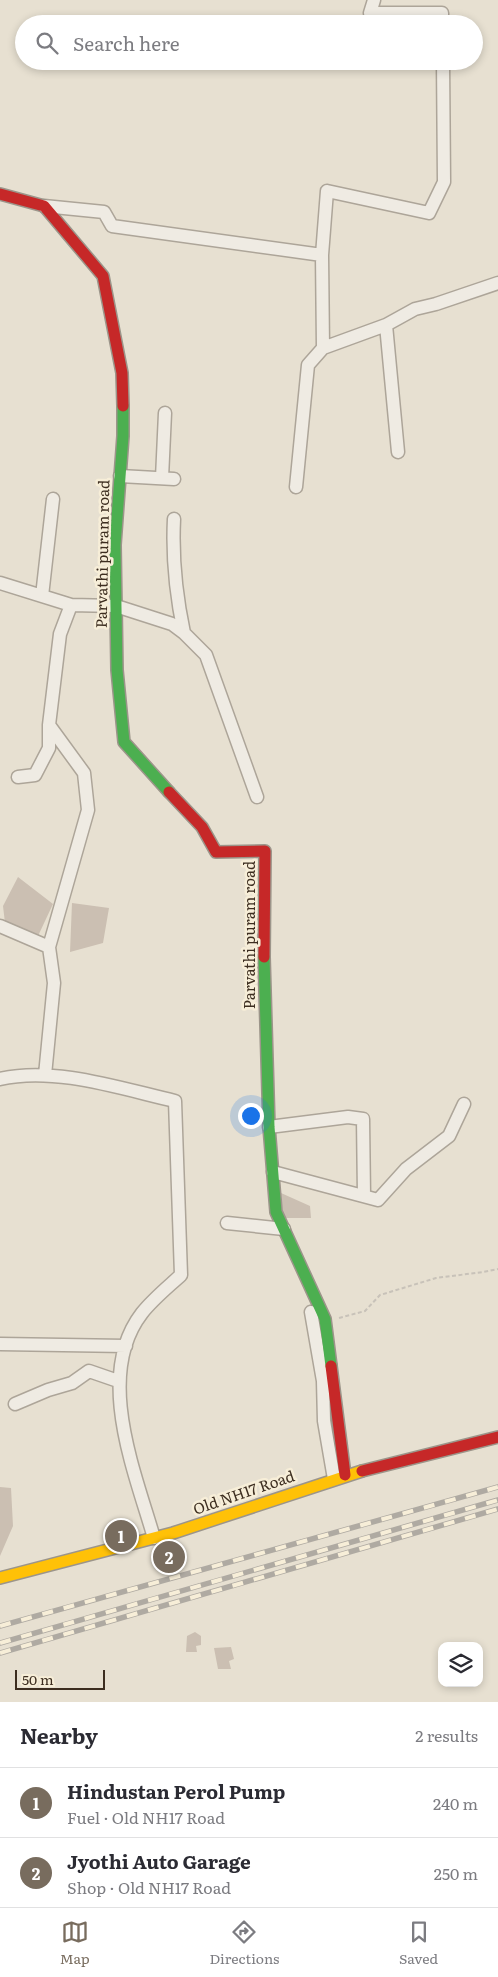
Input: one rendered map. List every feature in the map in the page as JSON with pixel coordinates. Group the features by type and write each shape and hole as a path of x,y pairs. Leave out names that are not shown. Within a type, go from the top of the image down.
{"street":[{"path":"374,0 370,13 442,13 442,15"},
{"path":"323,348 322,255 327,191 429,213 444,182 442,70"},
{"path":"0,194 44,206 104,212 112,226 322,255"},
{"name":"Parvathi puram road","path":"44,206 103,276 122,373 123,436 115,545 117,670 124,742 202,827 216,852 265,851 264,969 270,1127 276,1212 325,1318 340,1477"},
{"path":"296,487 308,365 323,348 386,325 415,309 436,304 498,283"},
{"path":"386,325 398,452"},
{"path":"120,476 168,479 165,413"},
{"path":"42,596 53,499"},
{"path":"174,519 172,553 178,607 184,633"},
{"path":"0,583 71,605 116,606 172,624 184,633 206,655 257,797"},
{"path":"18,777 35,775 49,748 49,724 60,634 71,605"},
{"path":"45,1076 54,982 49,948 88,810 84,773 49,724"},
{"path":"0,926 49,948"},
{"path":"0,1079 11,1076 45,1076 78,1080 175,1101 181,1276 142,1313 127,1340 118,1381 125,1438 154,1538"},
{"path":"273,1172 378,1200 406,1169 449,1136 464,1104"},
{"path":"270,1127 348,1117 363,1119 364,1196"},
{"path":"226,1222 284,1229"},
{"path":"311,1312 323,1381 324,1422 340,1477"},
{"path":"0,1344 126,1346"},
{"path":"15,1404 48,1390 72,1383 89,1371 118,1381"},
{"name":"Old NH17 Road","path":"0,1578 154,1538 340,1477 498,1437"}],"path":[{"path":"339,1318 364,1311 380,1295 436,1278 498,1269"}],"building":[{"path":"18,877 53,904 38,936 5,923 3,906"},
{"path":"72,903 109,908 103,943 70,952"},
{"path":"281,1193 310,1206 311,1218 283,1218"},
{"path":"0,1487 11,1488 13,1526 0,1556"},
{"path":"195,1632 201,1636 201,1645 196,1646 197,1652 186,1652 187,1636"},
{"path":"231,1647 234,1659 229,1661 231,1669 218,1669 214,1648"}],"railway":[{"path":"0,1626 498,1487"},
{"path":"0,1643 498,1500"},
{"path":"0,1653 498,1509"}],"traffic: fast":[{"path":"123,406 123,436 115,545 117,670 124,742 169,792"},
{"path":"264,957 269,1127 276,1212 325,1319 331,1366"}],"traffic: slow":[{"path":"0,1578 173,1533 362,1471"}],"traffic: jam":[{"path":"0,194 44,206 103,276 122,373 123,406"},
{"path":"169,792 202,827 216,852 265,851 264,957"},
{"path":"331,1366 345,1475"},
{"path":"362,1471 498,1437"}],"place":[{"name":"Hindustan Perol Pump","path":"121,1536"},
{"name":"Jyothi Auto Garage","path":"169,1557"}]}
